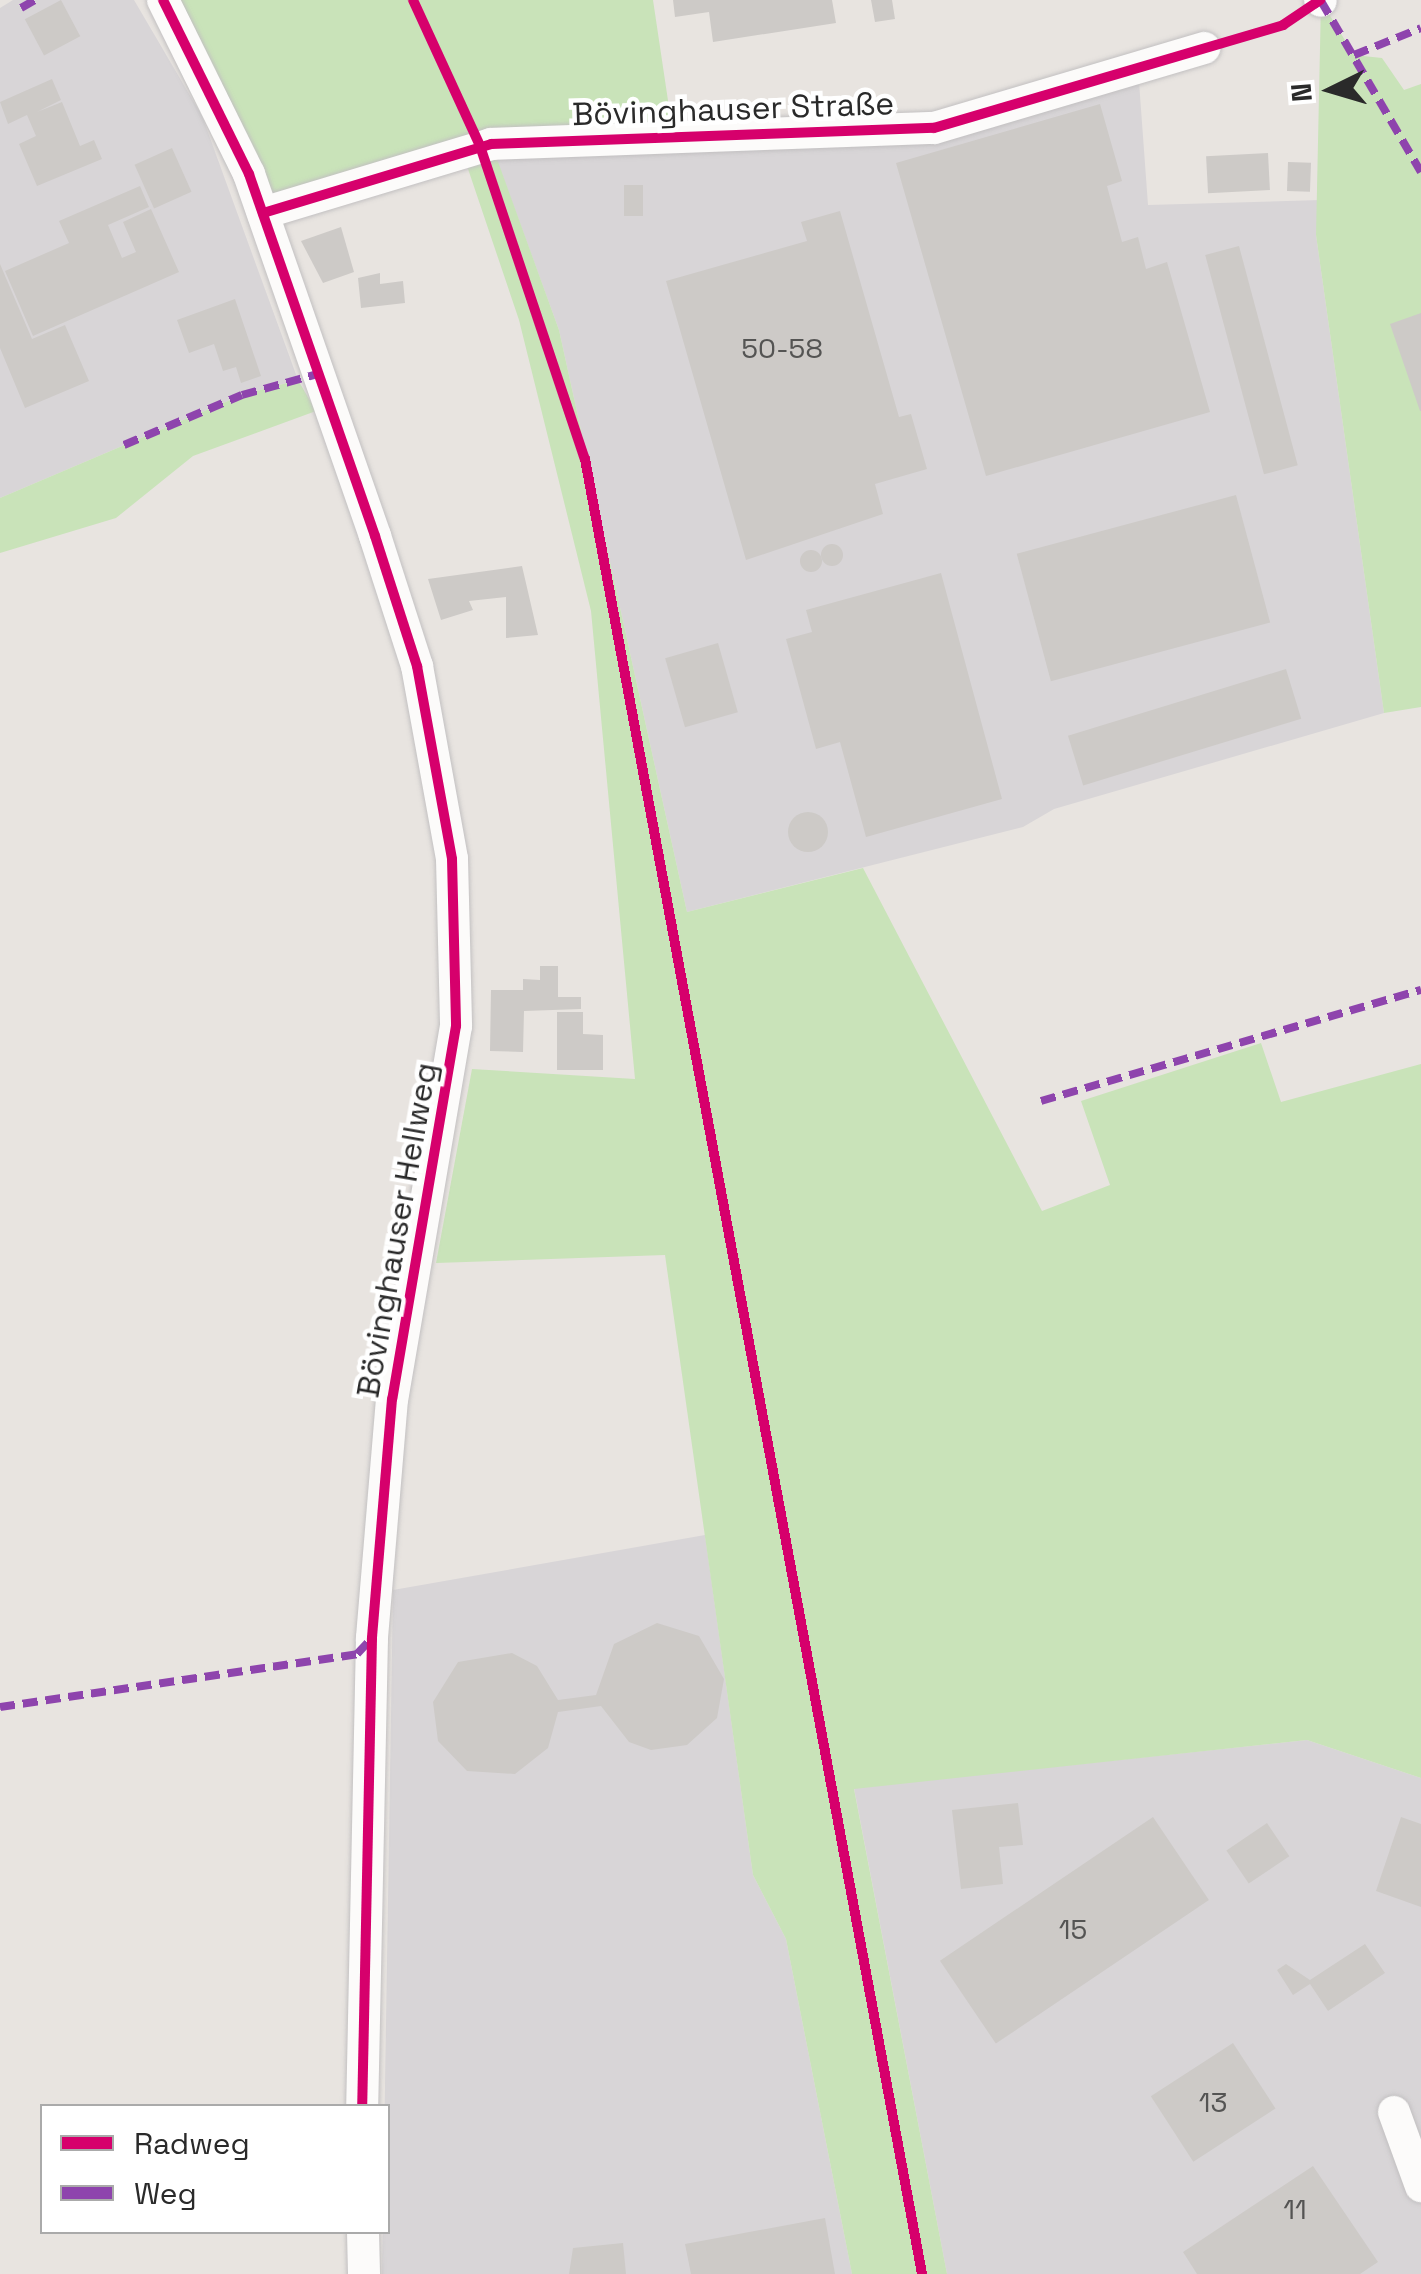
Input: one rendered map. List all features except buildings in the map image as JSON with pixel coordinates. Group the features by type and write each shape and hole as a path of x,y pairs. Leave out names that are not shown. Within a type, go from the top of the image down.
{"street":[{"name":"Bövinghauser Hellweg","path":"163,0 206,76 263,213 416,666 458,922 451,1074 392,1398 372,1638 362,2104"},
{"name":"Bövinghauser Straße","path":"263,213 492,144 934,128 1204,48"},
{"path":"1394,2112 1421,2186"},
{"path":"363,2234 364,2274"}],"shaded area":[{"path":"13,0 134,0 202,116 298,380 242,395 0,498 0,8"},
{"path":"1138,68 1148,205 1321,200 1316,235 1384,713 1054,809 1023,827 687,912 559,330 491,144 933,128"},
{"path":"705,1535 753,1875 786,1939 852,2274 382,2274 383,2234 390,2234 390,2104 385,2104 393,1590"},
{"path":"1307,1740 1421,1778 1421,2274 947,2274 854,1788"}],"green space":[{"path":"168,0 653,0 673,134 492,145 559,330 687,912 863,868 1042,1211 1110,1185 1081,1101 1261,1043 1281,1102 1421,1064 1421,1778 1307,1740 854,1789 947,2274 852,2274 786,1939 753,1875 665,1255 436,1263 472,1069 635,1079 591,611 519,320 465,160 263,209"},
{"path":"1321,1 1354,55 1382,58 1404,90 1421,84 1421,707 1384,713 1316,235"},
{"path":"298,380 316,411 193,456 116,518 0,553 0,498 242,395"}],"marked path":[{"path":"21,8 35,0"},
{"path":"1314,5 1321,1 1421,172"},
{"path":"1354,55 1421,28"},
{"path":"124,445 242,395 317,374"},
{"path":"1041,1101 1421,990"},
{"path":"0,1707 357,1654 372,1638"}],"cycle path":[{"path":"163,0 249,174 375,536 417,666 452,859 456,1026 392,1399 372,1638 362,2104"},
{"path":"413,0 480,146 585,459 922,2274"},
{"path":"263,213 491,144 934,128 1283,25 1320,0"}]}
